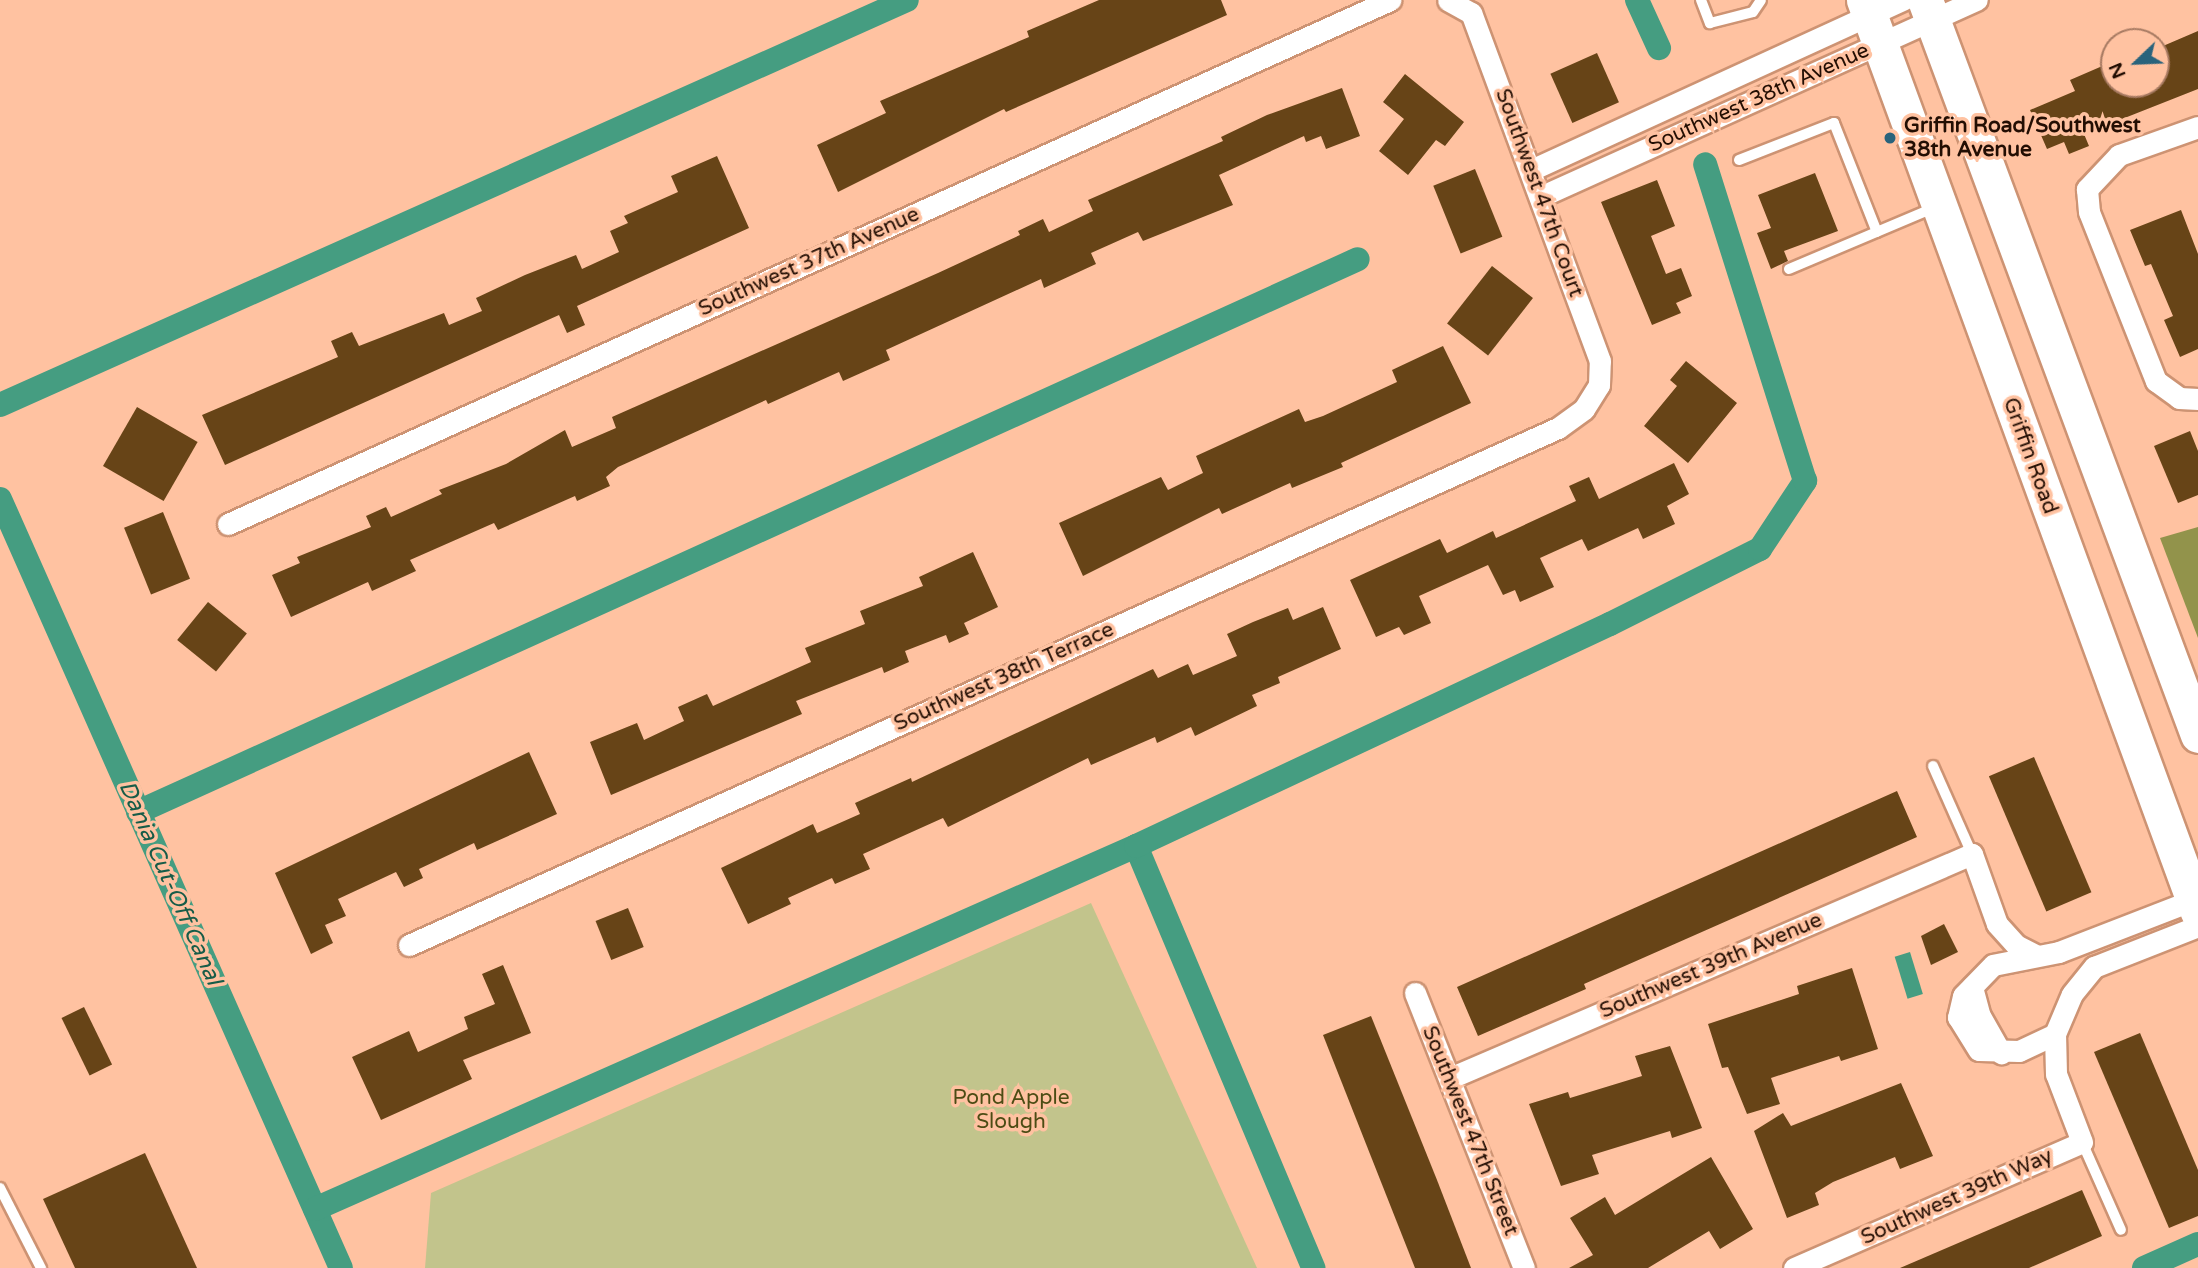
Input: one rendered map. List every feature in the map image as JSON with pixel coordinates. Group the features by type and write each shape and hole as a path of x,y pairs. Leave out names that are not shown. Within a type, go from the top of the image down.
{"main road":[{"path":"1929,10 2198,735"},
{"name":"Griffin Road","path":"1871,19 2196,913"}],"street":[{"name":"Southwest 37th Avenue","path":"228,524 1390,0"},
{"name":"Southwest 47th Court","path":"1448,0 1471,13 1542,196 1600,362 1599,385 1592,400"},
{"name":"Southwest 38th Avenue","path":"1542,196 1903,0"},
{"name":"Southwest 38th Avenue","path":"1531,170 1871,19 1976,0"},
{"path":"2189,398 2156,382 2089,212 2087,189 2099,171 2119,155 2198,127"},
{"name":"Southwest 38th Terrace","path":"409,945 1558,428 1592,400"},
{"path":"1972,854 1997,924 2016,945 2036,955"},
{"name":"Southwest 39th Avenue","path":"1450,1078 1972,854"},
{"path":"2056,1074 2010,1052 1979,1050 1958,1017 1958,1005 1972,987 1993,965 2036,955 2141,923 2196,913"},
{"path":"2082,1142 2056,1074 2055,1034 2072,994 2094,967 2196,913"},
{"path":"1993,965 1997,924"},
{"name":"Southwest 47th Street","path":"1415,993 1524,1268"},
{"path":"2010,1052 2055,1034"},
{"name":"Southwest 39th Way","path":"1794,1268 2082,1142"}],"lane":[{"path":"1701,0 1710,23 1753,12 1761,0"},
{"path":"1740,160 1834,123 1877,232"},
{"path":"1789,269 1938,206"},
{"path":"1933,766 1972,854"},
{"path":"2082,1142 2121,1230"},
{"path":"0,1188 41,1268"}],"green space":[{"name":"Pond Apple Slough","path":"1091,903 1257,1268 425,1268 431,1193"}],"shaded area":[{"path":"2198,527 2198,638 2160,538"},
{"path":"1910,952 1923,994 1908,999 1895,957"}],"building":[{"path":"1099,0 1221,0 1227,15 1006,112 1004,109 838,192 817,145 886,113 880,101 1029,37 1027,31"},
{"path":"2198,31 2198,89 2084,134 2089,146 2069,154 2064,142 2047,149 2030,110 2075,91 2070,80 2100,67 2100,98 2170,98 2170,43"},
{"path":"1597,53 1619,102 1572,123 1550,74"},
{"path":"1405,74 1464,122 1445,146 1436,140 1408,175 1379,151 1404,119 1383,102"},
{"path":"1342,88 1360,136 1326,149 1321,136 1306,142 1304,136 1219,175 1233,205 1143,241 1138,232 1091,253 1096,264 1044,288 1041,279 886,350 890,360 843,381 839,372 768,404 766,400 618,467 606,477 610,486 577,501 575,496 498,530 494,523 410,560 416,571 372,591 368,582 291,617 272,575 300,563 297,557 371,527 366,516 386,507 391,517 442,494 439,490 506,464 565,430 572,447 616,428 612,417 938,273 1020,235 1018,231 1043,219 1049,232 1093,211 1088,200 1223,141 1221,137 1267,115"},
{"path":"717,156 749,228 577,306 585,325 567,333 559,315 225,465 202,415 338,357 331,341 352,332 359,346 444,313 449,325 482,311 476,298 525,275 576,255 582,269 619,252 610,231 628,223 624,216 678,192 671,176"},
{"path":"1475,169 1502,237 1461,254 1433,186"},
{"path":"1815,173 1838,231 1784,251 1788,261 1771,269 1757,233 1771,228 1758,195"},
{"path":"1657,180 1675,226 1651,236 1666,274 1681,268 1692,296 1676,303 1681,313 1652,325 1601,202"},
{"path":"2181,210 2198,254 2198,349 2180,357 2164,320 2173,316 2151,264 2145,266 2130,230"},
{"path":"1492,266 1533,298 1488,356 1447,324"},
{"path":"1443,346 1471,403 1341,463 1343,467 1292,488 1290,483 1222,514 1219,508 1083,576 1059,523 1161,477 1168,490 1203,473 1196,456 1299,409 1305,422 1323,416 1397,382 1392,370"},
{"path":"1686,361 1737,403 1688,463 1644,426 1677,386 1670,380"},
{"path":"137,407 198,442 164,501 103,466"},
{"path":"2190,431 2198,451 2198,495 2178,503 2154,446"},
{"path":"1674,463 1689,494 1667,506 1675,524 1643,539 1638,528 1588,551 1582,539 1540,558 1554,587 1520,602 1515,590 1503,595 1488,565 1419,596 1431,623 1404,635 1399,627 1376,637 1350,580 1440,539 1447,553 1493,531 1496,538 1576,501 1569,486 1589,477 1599,499"},
{"path":"163,512 190,579 151,594 124,528"},
{"path":"973,552 998,607 964,623 969,634 949,643 946,635 905,651 909,662 884,673 882,667 796,701 802,714 611,795 590,742 637,723 644,740 684,721 678,707 707,694 713,706 811,662 805,648 865,624 860,611 923,586 919,577"},
{"path":"208,602 247,633 216,672 177,640"},
{"path":"1323,607 1341,649 1278,677 1280,683 1252,695 1257,706 1195,736 1191,727 1157,743 1155,737 1091,765 1088,758 948,827 943,818 863,854 870,869 835,884 832,878 788,898 791,904 748,924 721,868 813,824 817,833 860,814 855,803 911,778 912,782 1153,669 1158,678 1188,664 1193,675 1237,656 1227,634 1253,622 1288,608 1293,620"},
{"path":"529,752 557,814 477,850 474,843 419,869 423,878 404,887 396,872 338,899 346,916 325,925 333,943 311,954 275,873"},
{"path":"2034,757 2091,892 2046,911 1989,776"},
{"path":"1897,791 1917,837 1584,984 1586,989 1478,1036 1457,987"},
{"path":"628,908 644,947 611,960 596,921"},
{"path":"1944,924 1958,952 1931,965 1921,936"},
{"path":"503,965 531,1033 463,1060 472,1079 381,1120 352,1057 409,1031 418,1052 468,1029 464,1017 495,1004 482,974"},
{"path":"1852,968 1878,1049 1841,1061 1839,1056 1771,1078 1780,1104 1747,1114 1728,1067 1722,1068 1708,1024 1799,994 1797,986"},
{"path":"84,1007 112,1065 90,1075 62,1018"},
{"path":"1371,1016 1471,1268 1415,1268 1323,1035"},
{"path":"2140,1033 2198,1170 2198,1216 2169,1228 2094,1052"},
{"path":"1670,1046 1702,1128 1672,1138 1670,1131 1592,1155 1599,1174 1561,1186 1529,1104 1568,1092 1570,1098 1642,1076 1635,1056"},
{"path":"1901,1083 1933,1156 1900,1169 1895,1157 1833,1182 1815,1193 1819,1205 1787,1218 1754,1131 1783,1113 1791,1126"},
{"path":"145,1153 197,1268 75,1268 43,1199"},
{"path":"1711,1157 1753,1229 1720,1249 1709,1231 1648,1268 1569,1268 1593,1255 1570,1218 1605,1197 1615,1215"},
{"path":"2082,1190 2102,1236 2029,1268 1900,1268"}],"waterway":[{"path":"0,405 907,0"},
{"path":"1637,0 1659,48"},
{"path":"315,1209 1136,846 1610,624 1760,549 1805,481 1705,164"},
{"path":"138,812 1358,259"},
{"name":"Dania Cut-Off Canal","path":"0,499 341,1268"},
{"path":"1136,846 1313,1268"},
{"path":"2144,1268 2198,1244"}],"place":[{"name":"Griffin Road/Southwest 38th Avenue","path":"1890,138"}]}
